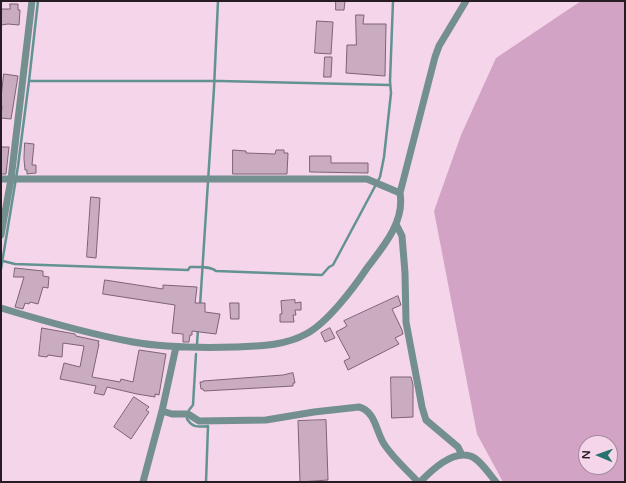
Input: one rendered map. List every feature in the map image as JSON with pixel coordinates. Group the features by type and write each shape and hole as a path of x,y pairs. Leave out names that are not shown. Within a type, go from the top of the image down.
{"street":[{"path":"1,235 15,179 32,1"},
{"path":"1,308 44,321 118,339 176,347 200,348 270,346 305,335 318,326 358,280 385,243 396,224 402,204 400,194 439,46 466,1"},
{"path":"1,179 367,179 400,194"},
{"path":"396,224 402,236 406,273 406,322 422,407 426,420 458,447 462,455"},
{"path":"143,482 162,411 176,347"},
{"path":"162,411 172,414 188,414 199,421 266,420 314,412 359,407 364,408 370,413 384,444 419,482 436,465 462,455 471,456 481,464 496,482"}],"shaded area":[{"path":"581,1 625,1 625,482 503,482 477,434 434,211 461,135 496,58"}],"building":[{"path":"336,1 345,1 344,10 336,10"},
{"path":"10,4 18,4 18,10 20,10 19,25 1,25 1,9 10,9"},
{"path":"356,15 364,15 363,24 386,24 385,76 346,73 347,45 356,45"},
{"path":"317,21 333,22 331,54 315,53"},
{"path":"325,57 332,57 331,77 324,77"},
{"path":"4,74 18,76 11,119 1,118 1,98"},
{"path":"25,143 34,144 32,165 36,165 36,173 27,174 27,170 25,170"},
{"path":"1,147 9,147 6,174 1,174"},
{"path":"233,150 246,151 246,153 275,154 276,150 284,150 284,153 288,153 287,174 233,174"},
{"path":"310,156 331,156 331,163 368,163 368,173 310,172"},
{"path":"91,197 100,198 96,258 87,257"},
{"path":"15,268 43,271 43,276 49,277 48,288 43,287 38,304 30,302 29,304 25,303 23,309 15,307 24,277 14,277"},
{"path":"105,280 163,289 163,285 197,287 195,303 205,303 205,312 220,314 216,334 192,331 189,342 183,342 183,334 172,333 175,305 103,294"},
{"path":"398,296 401,305 392,309 403,334 395,338 399,344 348,370 344,361 350,358 336,332 347,326 344,321"},
{"path":"295,300 295,303 301,302 301,310 295,310 296,315 293,315 294,322 280,322 280,314 282,314 281,301"},
{"path":"230,303 239,303 239,319 231,319"},
{"path":"42,328 75,334 76,336 99,341 92,377 120,382 121,379 133,382 139,350 166,354 159,395 155,394 155,397 107,387 103,395 94,393 96,386 60,379 64,363 80,367 84,346 63,343 62,357 48,355 47,357 39,356"},
{"path":"330,328 335,338 325,342 321,333"},
{"path":"293,373 295,383 293,383 293,386 204,391 201,389 200,382 283,375"},
{"path":"391,377 411,377 413,385 413,417 392,418"},
{"path":"134,397 149,407 146,410 149,412 131,439 114,427"},
{"path":"326,420 328,480 300,482 298,421"}],"waterway":[{"path":"29,81 38,1"},
{"path":"200,306 218,1"},
{"path":"3,261 15,264 188,270 190,267 200,267 211,268 216,271 322,275 329,267 333,265 380,177 384,157 391,93 390,81 393,1"},
{"path":"1,269 18,166 29,81 220,81 390,85"},
{"path":"197,344 198,329"},
{"path":"189,410 193,405 196,354"},
{"path":"187,416 189,422 194,425 199,427 208,426 206,482"}]}
